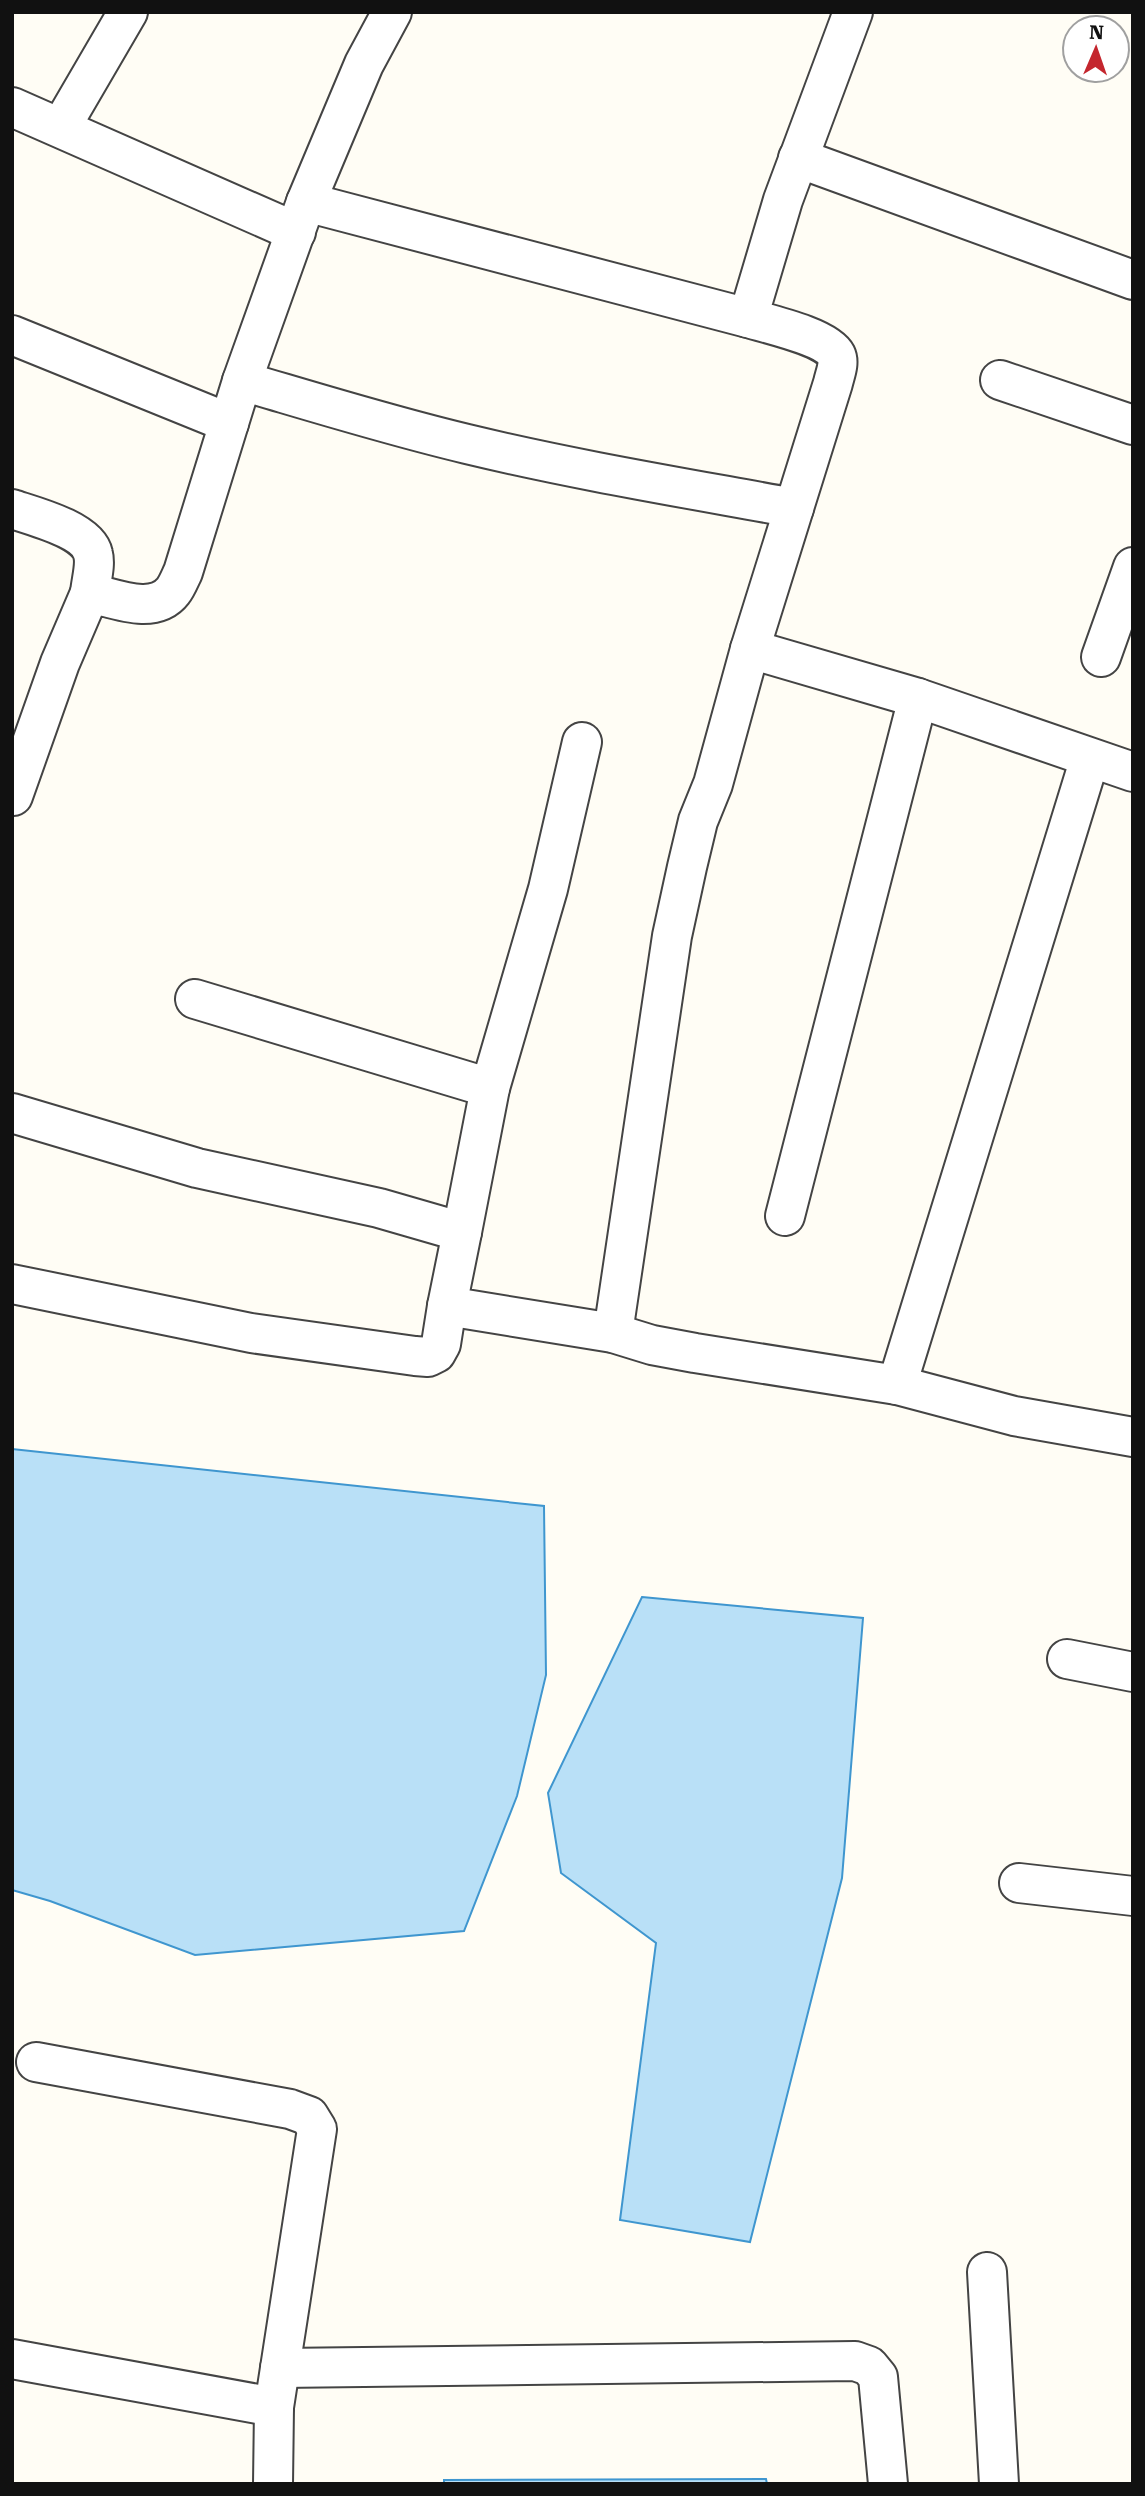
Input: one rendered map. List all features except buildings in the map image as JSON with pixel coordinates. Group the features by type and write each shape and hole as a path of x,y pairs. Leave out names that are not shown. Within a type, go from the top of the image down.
{"street":[{"path":"61,127 128,12"},
{"path":"90,593 145,605 159,602 172,593 184,572 242,380 301,217 364,64 393,12"},
{"path":"748,318 797,158 853,12"},
{"path":"12,107 301,217 748,318 820,341 836,353 838,362 750,649 713,784 698,821 672,936 612,1333"},
{"path":"797,158 1133,280"},
{"path":"12,335 229,423"},
{"path":"242,380 391,425 467,444 572,467 794,508"},
{"path":"1000,380 1133,425"},
{"path":"12,509 61,526 77,535 91,547 94,557 90,593 51,687 12,797"},
{"path":"1101,657 1133,567"},
{"path":"750,649 918,698 1133,772"},
{"path":"785,1216 918,698"},
{"path":"12,1284 251,1333 415,1356 428,1357 436,1353 441,1344 491,1088 548,889 582,742"},
{"path":"897,1385 1090,758"},
{"path":"195,999 491,1088"},
{"path":"12,1114 197,1168 379,1208 462,1232"},
{"path":"447,1306 612,1333 684,1351 897,1385 1014,1416 1133,1437"},
{"path":"1067,1659 1133,1672"},
{"path":"1018,1883 1133,1896"},
{"path":"36,2062 290,2109 309,2116 317,2129 274,2407 273,2484"},
{"path":"987,2272 999,2484"},
{"path":"12,2359 274,2407"},
{"path":"280,2368 855,2361 869,2366 878,2377 888,2484"}],"water":[{"path":"12,1449 544,1506 546,1675 517,1796 464,1931 195,1955 50,1901 12,1890"},
{"path":"642,1597 863,1618 842,1878 750,2242 620,2220 656,1943 561,1873 548,1793"},
{"path":"766,2479 767,2484 444,2484 444,2480"}]}
